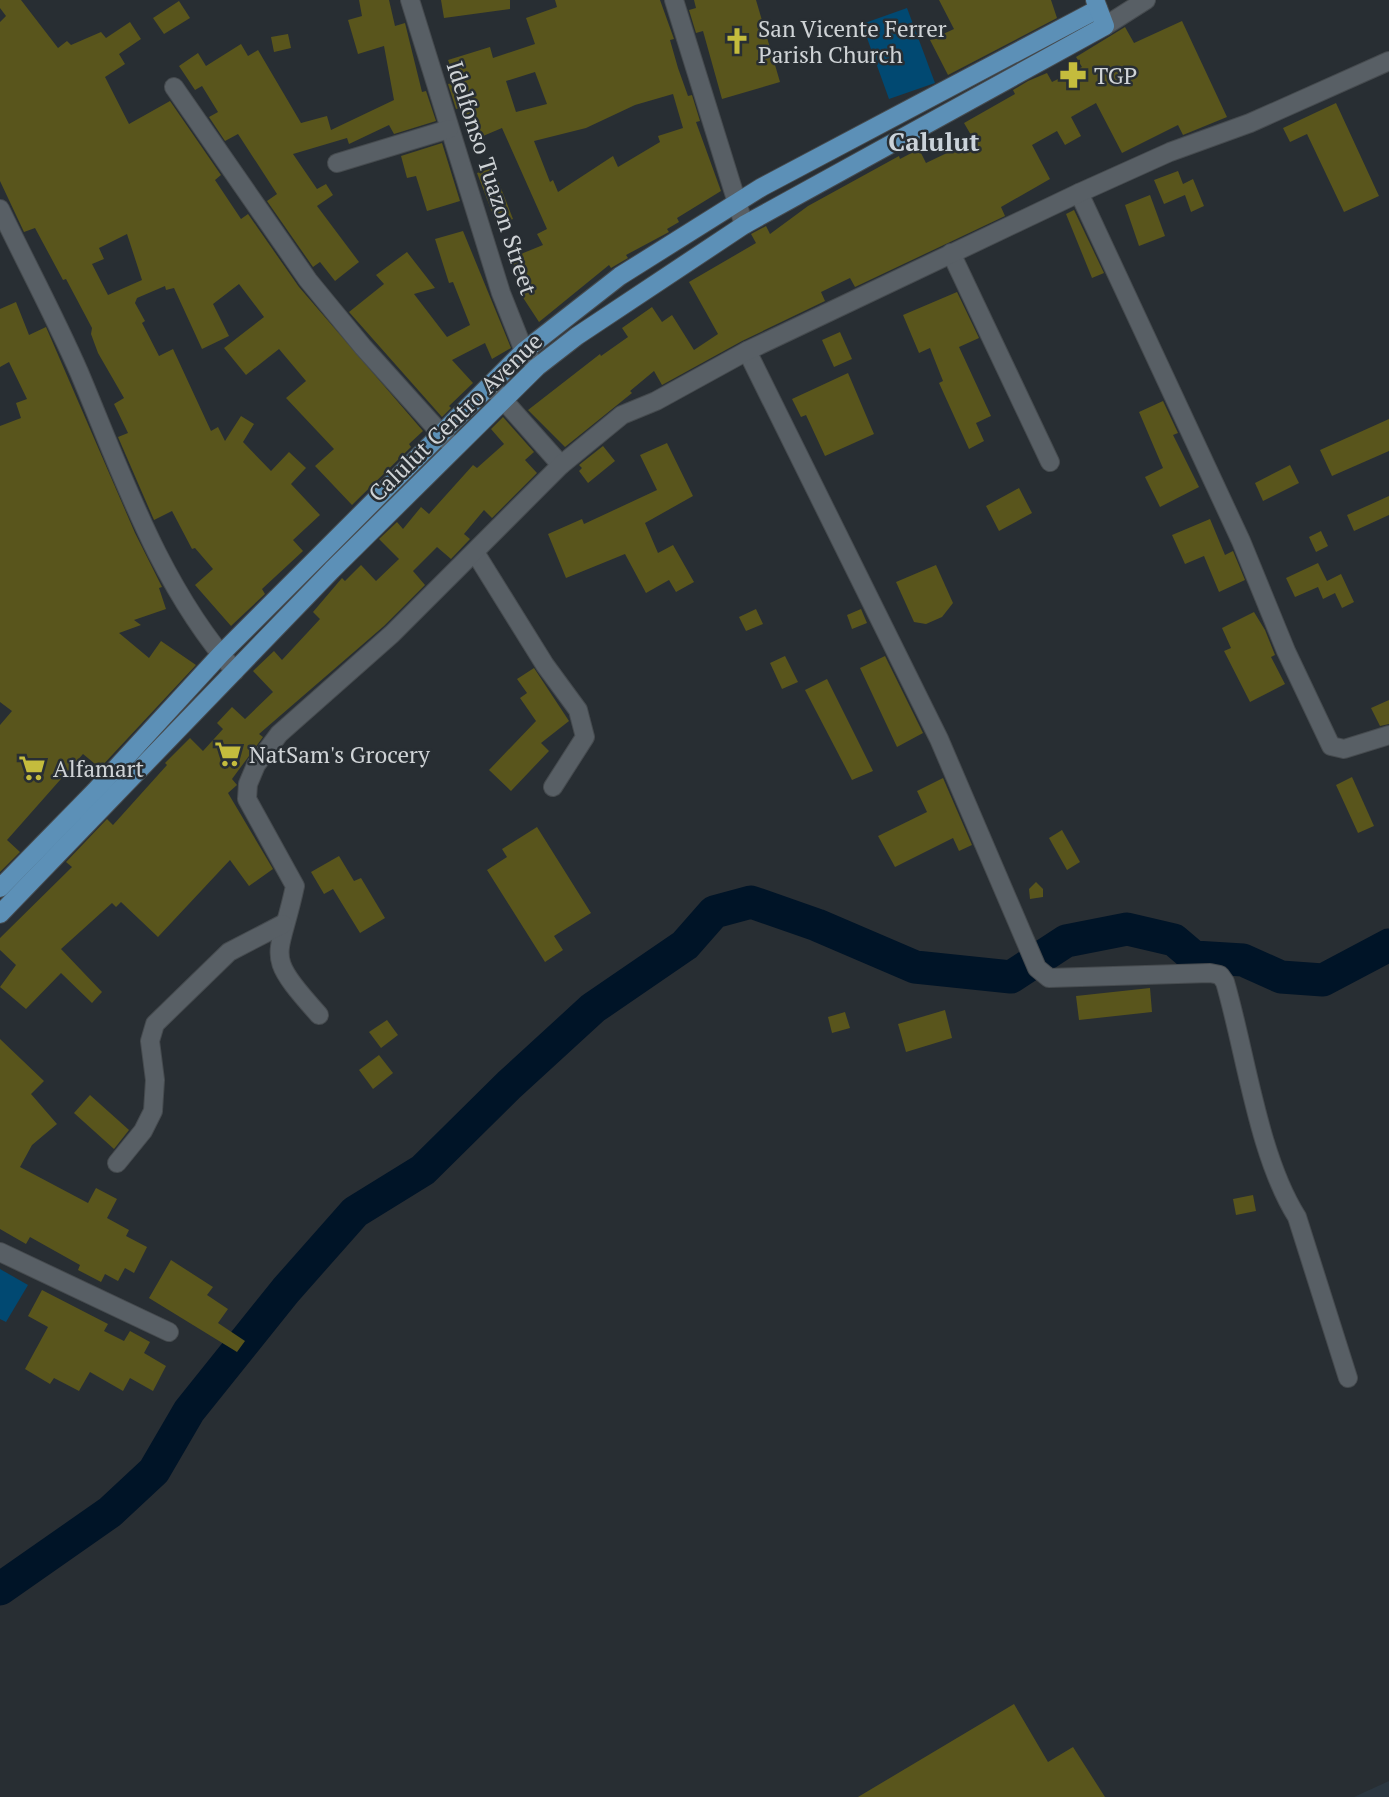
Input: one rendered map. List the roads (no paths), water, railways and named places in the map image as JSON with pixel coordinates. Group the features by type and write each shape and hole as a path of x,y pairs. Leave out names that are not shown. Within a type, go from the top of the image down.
{"main road":[{"name":"Calulut Centro Avenue","path":"0,888 95,791 220,654 524,351 620,276 738,202 1099,12"},
{"name":"Calulut Centro Avenue","path":"0,914 453,447 537,367 577,336 744,225 1099,12"}],"street":[{"name":"Idelfonso Tuazon Street","path":"410,0 501,293 524,351 537,367"},
{"path":"674,0 744,225"},
{"path":"1099,12 1134,0"},
{"path":"1099,12 1146,0"},
{"path":"319,1015 287,979 277,958 283,924 295,886 247,799 248,783 256,765 279,734 392,634 476,554 561,465 622,415 656,401 747,351 1079,193 1170,152 1250,123 1389,61"},
{"path":"174,87 308,280 363,347 453,447"},
{"path":"337,163 449,129"},
{"path":"1079,193 1241,541 1286,651 1331,746 1344,750 1389,735"},
{"path":"0,209 70,352 132,497 178,594 220,654 236,671"},
{"path":"951,253 1050,462"},
{"path":"747,351 939,739 1037,968 1049,978 1200,972 1220,975 1225,982 1268,1149 1286,1200 1297,1217 1348,1378"},
{"path":"490,385 561,465"},
{"path":"476,554 545,665 578,709 585,737 553,787"},
{"path":"117,1163 143,1131 153,1111 155,1080 150,1041 155,1024 229,953 283,924"},
{"path":"0,1251 169,1332"}],"waterway":[{"path":"0,1589 110,1512 154,1471 189,1411 286,1290 355,1212 423,1170 509,1085 593,1008 685,945 714,912 751,902 817,925 915,967 1011,977 1066,941 1127,929 1174,940 1194,957 1243,960 1281,977 1323,980 1389,945"}],"place":[{"name":"San Vicente Ferrer Parish Church","path":"737,41"},
{"name":"TGP","path":"1073,75"},
{"name":"NatSam's Grocery","path":"228,754"},
{"name":"Alfamart","path":"32,768"}],"district":[{"name":"Calulut","path":"934,141"}]}
